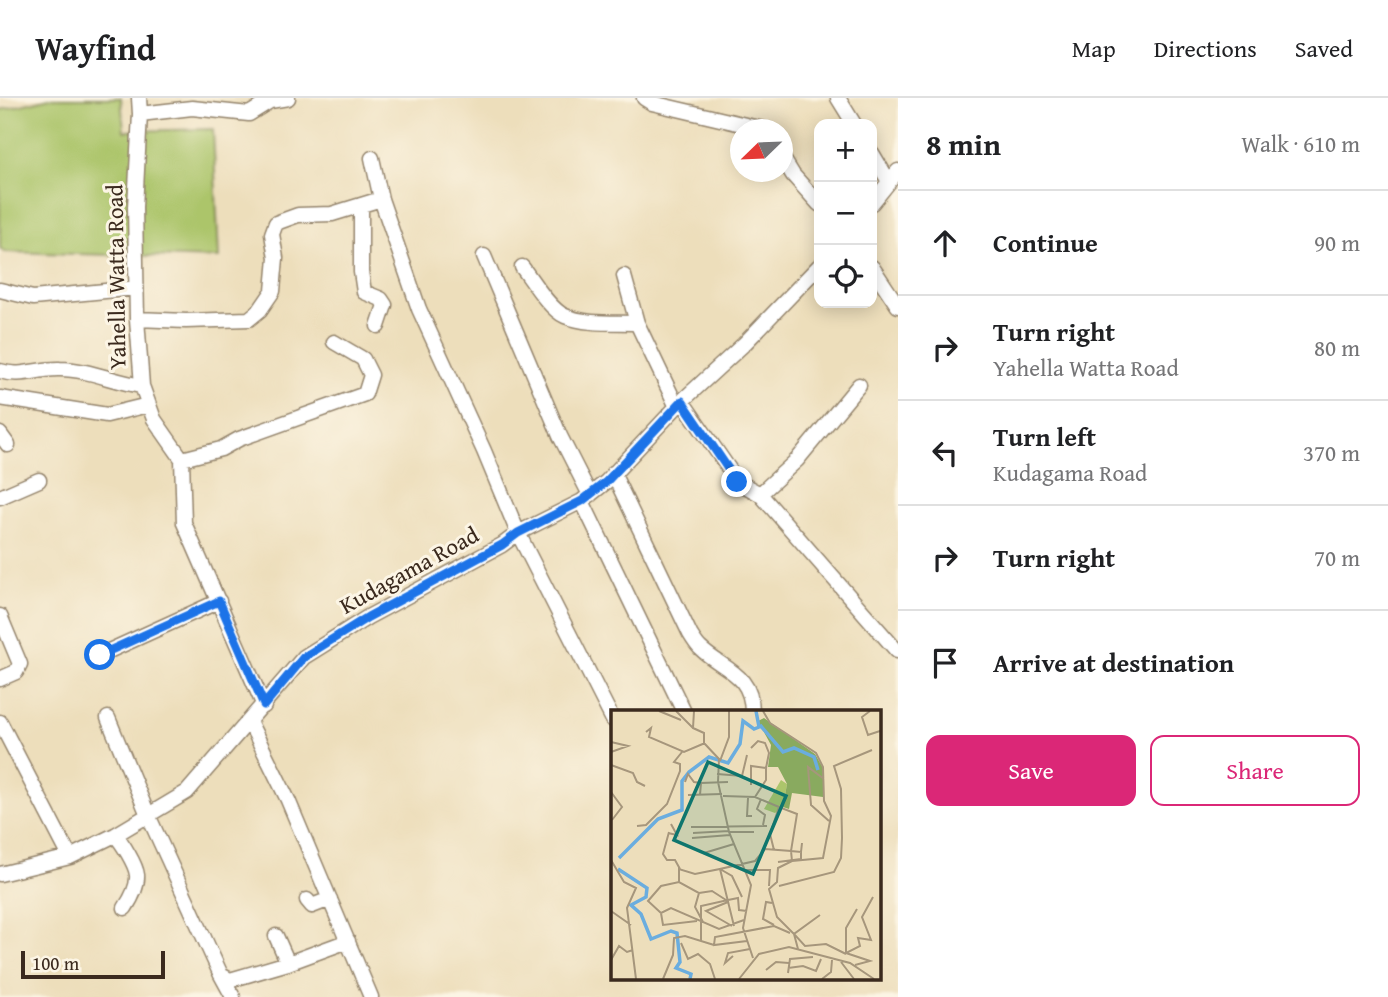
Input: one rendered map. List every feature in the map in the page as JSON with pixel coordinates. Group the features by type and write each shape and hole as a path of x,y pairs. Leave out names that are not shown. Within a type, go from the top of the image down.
{"street":[{"name":"Yahella Watta Road","path":"138,98 140,114 135,207 136,288 142,386 154,419 181,459"},
{"path":"140,114 192,107 249,114 270,101 288,98"},
{"path":"644,98 652,103 730,121"},
{"path":"838,98 851,119"},
{"path":"372,158 382,199 419,309 518,533 611,716"},
{"path":"877,158 893,176 877,197"},
{"path":"793,175 814,198"},
{"path":"137,319 249,319 260,310 273,291 276,258 272,234 276,223 298,215 331,214 382,199"},
{"path":"361,205 361,272 364,292 381,299 384,305 378,326"},
{"path":"484,256 586,498 683,710"},
{"path":"522,267 543,295 564,316 593,321 637,323"},
{"name":"Kudagama Road","path":"0,874 70,857 115,835 187,792 304,657 368,617 586,498 606,482 680,404 744,344 814,271"},
{"path":"877,274 898,306"},
{"path":"624,276 637,323 680,404 737,482 760,494 897,652"},
{"path":"0,290 33,298 136,288"},
{"path":"264,705 184,523 181,459 221,449 239,439 365,394 371,375 363,359 334,342"},
{"path":"0,371 21,374 61,369 89,372 118,383 142,386"},
{"path":"760,494 797,460 859,385"},
{"path":"0,398 107,415 148,405"},
{"path":"613,473 690,634 701,649 735,672 747,687 752,710"},
{"path":"0,497 39,480"},
{"path":"100,655 219,601"},
{"path":"0,616 20,664 16,672 0,679"},
{"path":"108,718 148,815 233,997"},
{"path":"249,721 288,800 371,997"},
{"path":"0,722 70,857"},
{"path":"115,835 122,842 137,875 134,895 125,908"},
{"path":"307,900 312,906 330,899"},
{"path":"276,936 288,963"},
{"path":"221,975 230,980 348,941"}],"green space":[{"path":"50,98 121,98 124,131 213,129 219,258 4,252 0,248 0,110"}],"route":[{"path":"100,655 219,601 264,705 304,657 368,617 502,545 518,533 582,501 606,482 682,401 737,482"}]}
